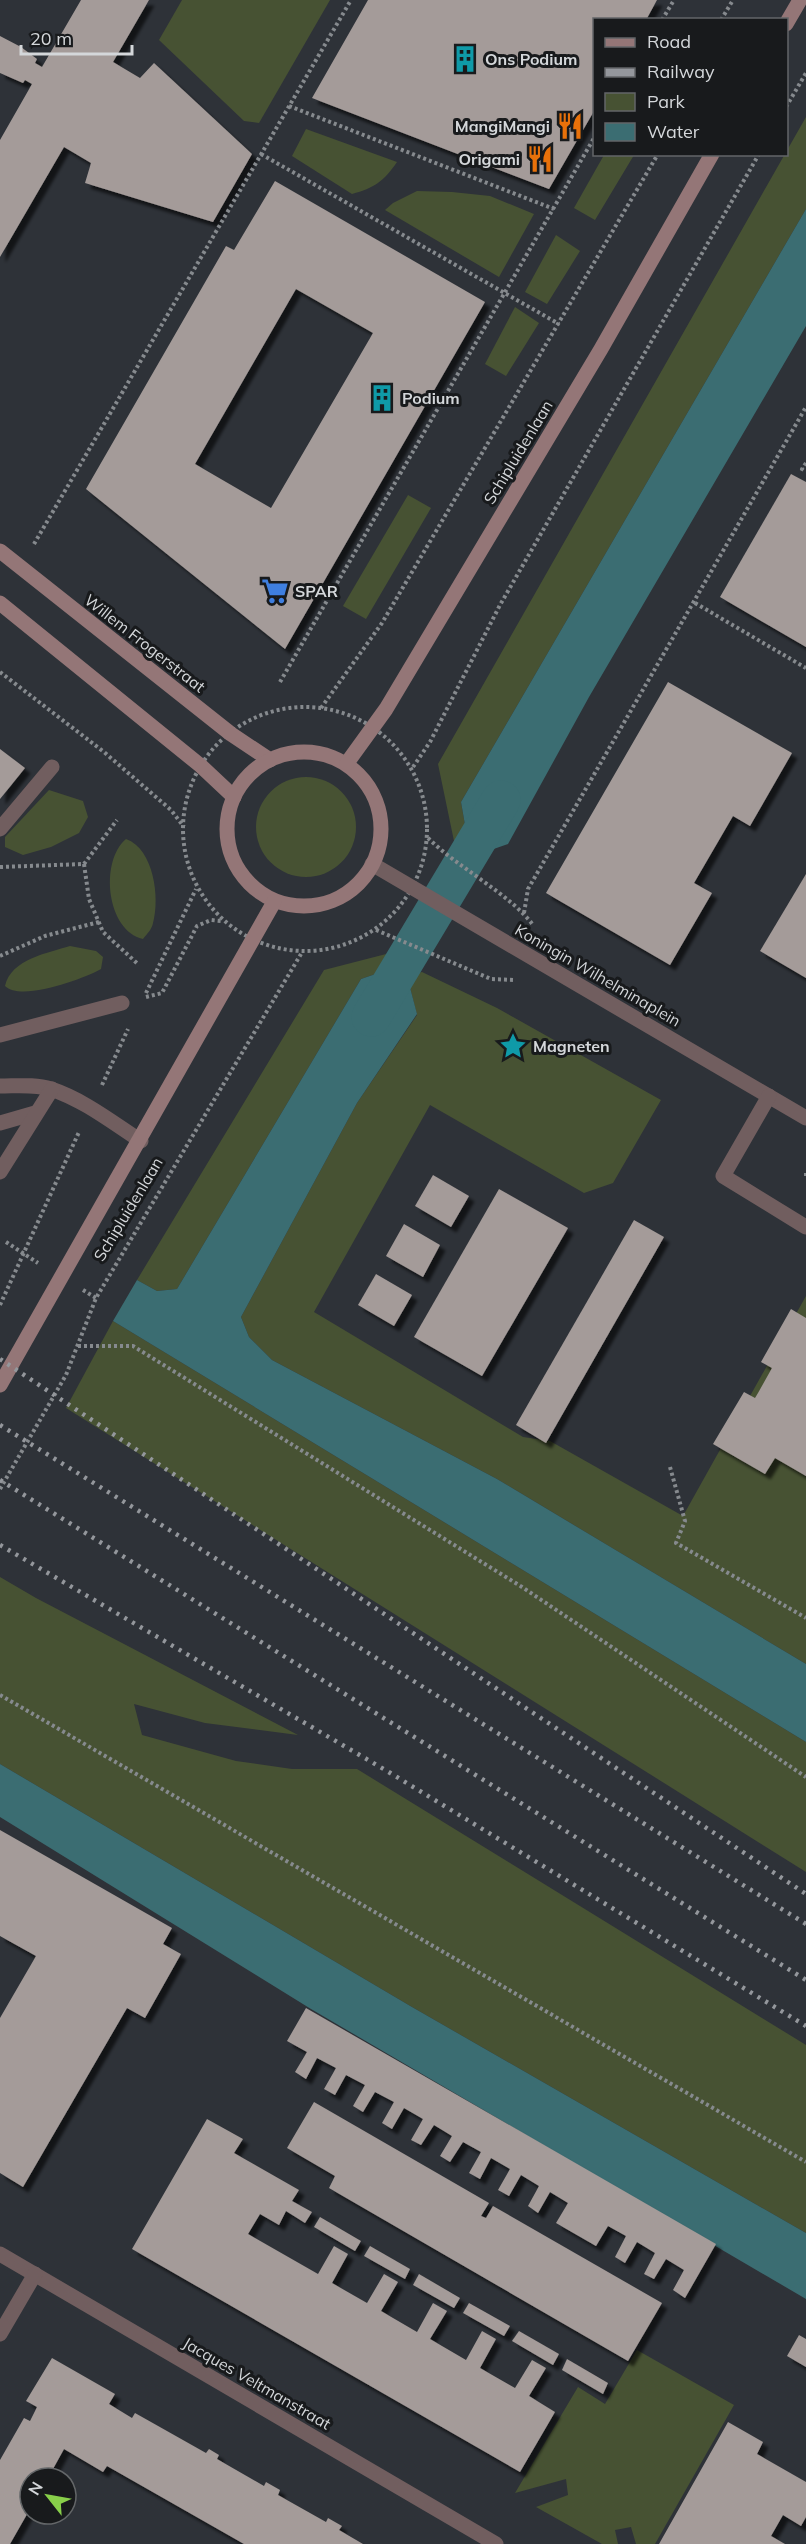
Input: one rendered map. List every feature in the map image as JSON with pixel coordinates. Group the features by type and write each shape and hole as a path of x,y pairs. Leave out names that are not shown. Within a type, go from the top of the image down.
{"street":[{"path":"788,21 800,0"},
{"name":"Schipluidenlaan","path":"347,763 374,726 601,349 711,156"},
{"name":"Willem Frogerstraat","path":"0,551 231,734 270,760"},
{"path":"0,603 201,766 234,797"},
{"path":"305,751 323,754 347,763 368,786 377,803 381,821 381,841 372,864 363,879 345,894 324,904 301,906 274,902 243,877 233,859 228,838 228,817 234,797 243,782 270,760 305,751"},
{"path":"0,829 52,767"},
{"name":"Koningin Wilhelminaplein","path":"372,864 457,916 611,1002 806,1118"},
{"name":"Schipluidenlaan","path":"0,1385 141,1141 274,902"},
{"path":"0,1035 122,1003"},
{"path":"0,1086 36,1086 52,1089 91,1108 141,1141"},
{"path":"2,1165 52,1089"},
{"path":"769,1096 723,1176 806,1227"},
{"path":"0,1123 35,1113"},
{"name":"Jacques Veltmanstraat","path":"0,2254 496,2544"},
{"path":"0,2334 35,2274"}],"path":[{"path":"21,567 351,0"},
{"path":"663,18 674,0"},
{"path":"722,18 733,0"},
{"path":"788,104 806,73"},
{"path":"289,106 554,209"},
{"path":"280,682 593,140"},
{"path":"261,154 559,324"},
{"name":"Schipluidenlaan","path":"321,708 382,623 657,156"},
{"path":"412,768 430,742 506,595 758,156"},
{"path":"524,913 528,889 804,415 806,406"},
{"path":"806,463 802,469 806,471"},
{"path":"695,603 806,668"},
{"path":"0,672 112,759 171,810 184,827"},
{"path":"296,706 339,710 374,726 407,756 423,794 428,838 417,891 376,930 341,947 301,954 277,951 251,942 221,921 196,888 183,849 184,808 196,773 218,743 254,717 296,706"},
{"path":"117,820 84,864 89,899 103,932 139,965"},
{"path":"428,838 478,880"},
{"path":"0,867 84,864"},
{"path":"122,1003 162,993 197,926 211,920 221,921"},
{"path":"0,956 45,936 99,922"},
{"path":"376,930 433,954"},
{"name":"Schipluidenlaan","path":"0,1489 66,1375 96,1298 301,954"},
{"path":"806,1173 806,1179"},
{"path":"78,1346 133,1346 522,1587 806,1777"},
{"path":"670,1467 685,1521 676,1543 806,1618"},
{"path":"0,1695 806,2162"}],"green space":[{"path":"182,0 330,0 259,123 244,121 159,40"},
{"path":"806,117 806,209 461,802 468,842 454,841 438,764 784,156 788,156 788,149"},
{"path":"306,129 397,162 378,183 352,194 292,156"},
{"path":"603,156 633,156 595,220 574,208"},
{"path":"417,191 490,196 534,214 499,277 385,210 393,203"},
{"path":"556,235 580,251 547,304 525,292"},
{"path":"515,307 539,323 506,376 485,364"},
{"path":"408,495 431,508 366,619 343,606"},
{"path":"306,777 325,781 341,792 352,808 356,827 352,846 341,862 325,873 306,877 287,873 271,862 260,846 256,827 260,808 271,792 287,781"},
{"path":"49,790 83,801 88,817 79,833 51,847 23,855 5,847 5,837"},
{"path":"126,839 135,844 143,853 153,875 155,913 153,923 143,939 131,933 121,923 111,895 112,863"},
{"path":"70,946 96,951 103,957 101,969 67,983 38,990 24,992 5,986 9,977 22,963"},
{"path":"390,953 393,968 361,979 177,1289 157,1291 137,1280 324,970"},
{"path":"422,972 497,1008 661,1100 613,1183 584,1193 430,1105 314,1312 523,1437 550,1441 683,1516 806,1296 806,1664 497,1479 272,1360 249,1337 241,1317 357,1103 417,1015 407,976"},
{"path":"113,1321 806,1742 806,1872 66,1408"},
{"path":"0,1577 298,1735 205,1723 134,1704 142,1735 236,1761 292,1769 357,1769 806,2045 806,2233 412,2007 0,1764"},
{"path":"637,2350 734,2405 655,2544 636,2544 631,2527 615,2530 618,2544 602,2544 536,2507 568,2495 566,2479 515,2493 578,2387 605,2404"}],"water":[{"path":"806,209 806,326 589,697 508,844 485,852 468,842 461,802"},
{"path":"393,968 407,976 417,1014 357,1103 241,1317 249,1337 272,1360 497,1479 806,1664 806,1742 113,1321 137,1280 157,1291 177,1289 361,979"},
{"path":"0,1764 412,2007 806,2233 806,2299 311,2009 0,1817"}],"building":[{"path":"81,0 149,0 113,62 140,78 154,63 252,154 213,222 85,183 91,163 64,147 0,257 0,140 32,84 25,80 23,83 0,73 0,36 21,47 37,59 35,63 42,67"},
{"name":"Ons Podium","path":"368,0 657,0 647,18 593,18 593,113 549,189 312,98"},
{"name":"Podium","path":"275,181 485,302 285,649 86,489 226,246 234,250","holes":["296,289 373,333 271,508 195,464"]},
{"path":"791,474 806,482 806,647 720,597"},
{"path":"668,682 792,753 750,826 733,816 694,883 712,893 670,965 546,893"},
{"path":"0,749 25,768 0,799"},
{"path":"806,874 806,978 760,951"},
{"path":"433,1175 469,1196 451,1227 415,1206"},
{"path":"499,1189 568,1228 482,1376 414,1337"},
{"path":"634,1220 664,1237 546,1443 516,1425"},
{"path":"404,1224 440,1245 423,1277 386,1256"},
{"path":"376,1274 412,1295 394,1326 358,1305"},
{"path":"791,1309 806,1318 806,1476 775,1458 765,1474 713,1444 744,1392 755,1398 758,1393 772,1368 761,1362"},
{"path":"0,1830 172,1928 163,1944 181,1954 145,2018 127,2008 23,2187 0,2173 0,2018 36,1956 0,1936"},
{"path":"306,2008 716,2244 685,2298 673,2290 684,2270 666,2259 654,2279 644,2274 655,2253 637,2242 625,2263 615,2257 626,2236 608,2226 596,2246 556,2223 568,2203 550,2192 538,2213 528,2206 539,2186 521,2175 509,2196 498,2190 510,2169 491,2158 480,2179 469,2173 481,2152 463,2142 450,2162 440,2156 452,2136 434,2125 421,2145 411,2140 423,2119 404,2108 392,2129 382,2123 394,2102 375,2092 363,2112 353,2106 365,2085 346,2075 335,2095 324,2089 336,2068 317,2058 306,2079 295,2072 307,2052 287,2041"},
{"path":"314,2102 489,2203 481,2216 486,2218 493,2206 662,2303 628,2361 329,2188 335,2176 287,2148"},
{"path":"207,2119 243,2139 234,2153 299,2190 292,2201 312,2212 305,2223 286,2211 279,2225 260,2214 248,2234 318,2274 334,2246 348,2254 332,2283 367,2303 384,2274 398,2282 381,2311 417,2332 433,2303 447,2311 430,2339 466,2360 482,2331 496,2339 480,2368 515,2388 532,2360 546,2368 529,2396 555,2412 520,2472 132,2249"},
{"path":"320,2217 361,2241 355,2251 314,2227"},
{"path":"370,2246 410,2269 405,2279 364,2256"},
{"path":"419,2274 460,2298 454,2308 413,2285"},
{"path":"469,2303 510,2326 504,2336 463,2313"},
{"path":"519,2331 559,2354 553,2365 512,2341"},
{"path":"799,2335 806,2339 806,2367 787,2356"},
{"path":"52,2358 115,2394 109,2404 132,2418 135,2413 206,2453 209,2449 219,2455 217,2459 264,2486 266,2482 280,2490 278,2495 326,2522 328,2518 342,2526 339,2530 363,2544 244,2544 107,2466 103,2472 64,2449 55,2466 18,2466 18,2526 20,2526 10,2544 0,2544 0,2460 24,2418 30,2421 37,2407 26,2401"},
{"path":"567,2359 608,2383 603,2394 562,2370"},
{"path":"728,2422 763,2442 757,2454 806,2482 806,2517 801,2526 783,2515 771,2536 785,2544 659,2544"}],"waterway":[{"path":"371,1017 501,800"}],"railway":[{"path":"0,1359 806,1894"},
{"path":"0,1425 806,1924"},
{"path":"0,1480 806,1980"},
{"path":"0,1545 387,1771 806,2026"}],"place":[{"name":"Ons Podium","path":"465,59"},
{"name":"MangiMangi","path":"570,126"},
{"name":"Origami","path":"540,159"},
{"name":"Podium","path":"382,398"},
{"name":"SPAR","path":"275,591"},
{"name":"Magneten","path":"513,1046"}]}
